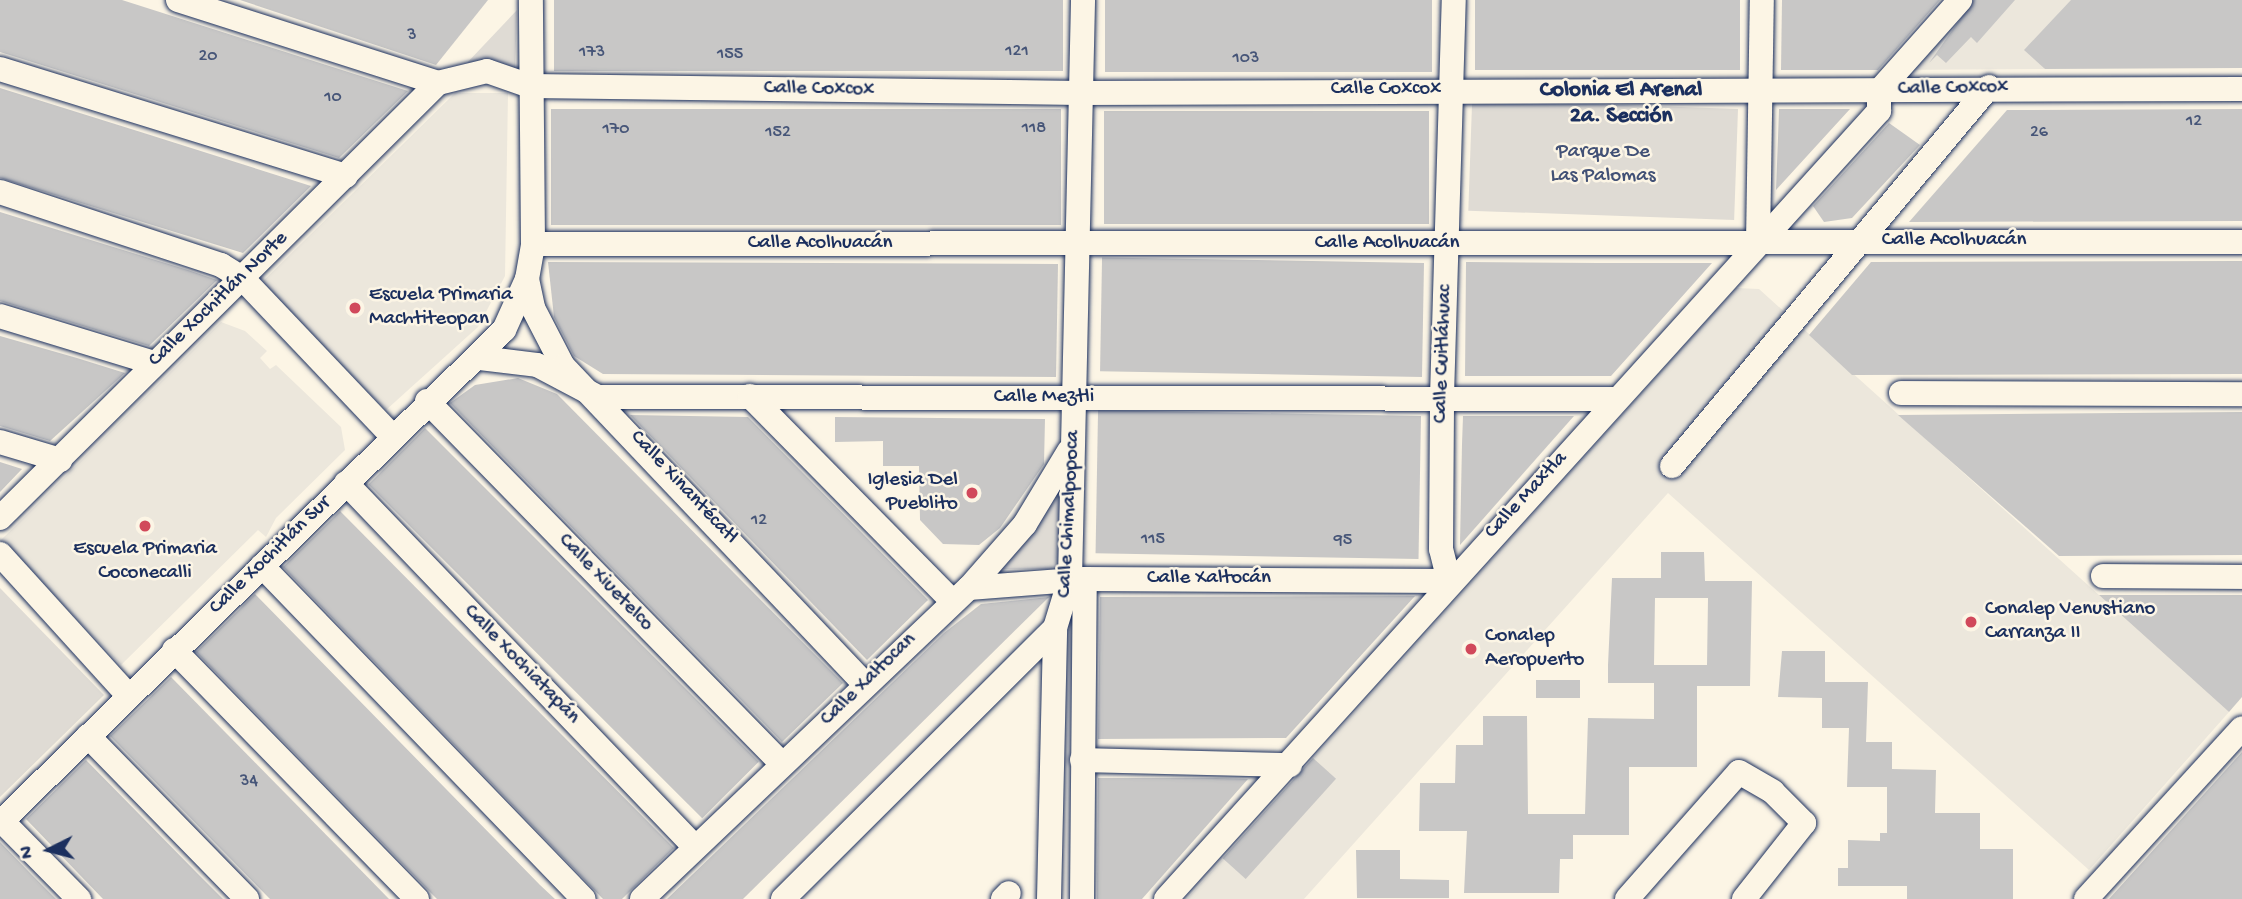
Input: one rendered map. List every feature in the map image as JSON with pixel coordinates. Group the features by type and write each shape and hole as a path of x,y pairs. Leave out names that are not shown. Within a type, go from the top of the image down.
{"street":[{"path":"178,0 438,83"},
{"path":"527,279 533,244 531,0"},
{"name":"Calle Chimalpopoca","path":"1049,899 1055,628 1078,579 1072,443 1076,399 1083,0"},
{"name":"Calle Cuitláhuac","path":"1449,581 1441,549 1442,396 1454,0"},
{"path":"1758,243 1762,0"},
{"path":"1879,91 1960,0"},
{"path":"0,69 346,176"},
{"name":"Calle Coxcox","path":"438,83 487,71 530,86 1080,93 1452,90 1760,92 1989,87 2242,89"},
{"name":"Calle Xochitlán Norte","path":"0,517 438,83"},
{"path":"1672,466 1989,87"},
{"name":"Calle Maxtla","path":"1166,899 1290,765 1449,581 1879,111 1879,91"},
{"path":"0,192 221,265 243,279 393,437"},
{"name":"Calle Acolhuacán","path":"533,244 2242,242"},
{"name":"Calle Xochitlán Sur","path":"1,822 427,401 480,358 504,330 527,279"},
{"name":"Calle Xinantécatl","path":"527,279 551,346 864,683"},
{"path":"0,316 154,363"},
{"name":"Calle Meztli","path":"480,358 537,365 598,397 1076,399 1442,396 1617,399"},
{"path":"1901,393 2242,394"},
{"path":"750,396 961,595"},
{"name":"Calle Xiuetelco","path":"427,401 782,764"},
{"path":"0,442 60,460"},
{"name":"Calle Xaltocan","path":"642,899 864,683 961,595 1026,524 1072,443"},
{"name":"Calle Xochiatapán","path":"346,482 695,847"},
{"path":"0,554 128,695"},
{"path":"262,566 584,899"},
{"path":"2103,576 2242,577"},
{"path":"1078,579 1082,899"},
{"name":"Calle Xaltocán","path":"961,595 1078,579 1449,581"},
{"path":"783,899 1055,628"},
{"path":"174,650 417,899"},
{"path":"2086,899 2242,728"},
{"path":"88,736 247,899"},
{"path":"1082,760 1290,765"},
{"path":"1627,899 1739,772 1773,792 1804,823 1744,899"},
{"path":"1,822 79,899"}],"shaded area":[{"path":"1955,0 2106,0 2044,69 1892,70"},
{"path":"455,93 508,93 505,276 478,327 386,410 256,288"},
{"name":"Conalep Venustiano Carranza II","path":"1736,288 1759,289 2229,712 2089,870 1668,493 1304,899 1187,899"},
{"name":"Escuela Primaria Coconecalli","path":"221,322 245,331 267,351 260,358 270,369 276,365 341,427 345,450 276,518 266,537 258,530 121,665 1,540"}],"green space":[{"path":"517,10 515,71 465,65"},
{"name":"Parque De Las Palomas","path":"1472,100 1738,109 1734,220 1468,211"},
{"path":"1065,469 1061,569 1001,569"},
{"path":"0,588 104,695 0,797"}],"building":[{"path":"0,0 122,0 408,91 339,158 0,52"},
{"path":"240,0 488,0 436,65"},
{"path":"554,0 1063,0 1063,71 554,71"},
{"path":"1105,0 1432,0 1432,72 1105,72"},
{"path":"1475,0 1740,0 1740,70 1475,70"},
{"path":"1782,0 1940,0 1878,70 1781,70"},
{"path":"1974,0 2015,0 1977,43 1971,37 1946,63 1937,55 1929,63"},
{"path":"2071,0 2242,0 2242,68 2045,69 2024,50"},
{"path":"0,88 311,186 243,253 0,178"},
{"path":"551,109 1061,109 1061,225 551,225"},
{"path":"1779,109 1850,109 1776,190 1778,138"},
{"path":"2242,109 2242,221 1909,222 2007,110"},
{"path":"1104,111 1429,111 1429,224 1104,224"},
{"path":"1889,123 1920,145 1852,218 1824,222 1813,206"},
{"path":"0,212 217,280 149,346 0,301"},
{"path":"1102,257 1424,263 1422,377 1100,371"},
{"path":"2242,261 2242,374 1852,375 1809,335 1871,262"},
{"path":"548,262 1058,264 1056,377 603,374 574,356 554,317"},
{"path":"1466,262 1712,263 1611,376 1465,376"},
{"path":"0,336 125,373 50,441 0,426"},
{"path":"518,378 557,394 843,683 782,742 450,403 475,385"},
{"path":"1098,410 1421,416 1419,559 1096,553"},
{"path":"2242,412 2242,555 2059,556 1898,415"},
{"path":"630,415 748,417 928,600 867,660"},
{"path":"1463,416 1574,416 1460,545 1462,444"},
{"name":"Iglesia Del Pueblito","path":"835,417 1045,419 1044,464 1000,528 979,545 943,544 920,520 919,466 883,466 883,441 835,442"},
{"path":"425,428 759,762 702,818 368,485"},
{"path":"0,462 22,469 0,492"},
{"path":"340,511 674,848 622,899 603,899 283,567"},
{"path":"1661,552 1704,552 1705,581 1752,581 1750,686 1697,686 1697,767 1629,767 1629,835 1573,835 1573,859 1560,859 1559,893 1464,893 1467,831 1419,831 1420,783 1455,783 1456,745 1483,745 1483,716 1527,716 1528,814 1585,814 1588,718 1654,719 1654,683 1608,683 1612,578 1661,578","holes":["1655,598 1708,598 1707,665 1654,665"]},
{"path":"255,594 555,899 437,899 430,892 196,652"},
{"path":"2099,595 2242,595 2242,697 2229,712"},
{"path":"1415,596 1286,738 1098,739 1100,597"},
{"path":"1049,597 743,899 667,899 944,633 981,604"},
{"path":"1782,651 1825,651 1825,682 1868,682 1866,742 1892,742 1892,769 1936,770 1935,813 1980,813 1980,849 2013,849 2013,899 1907,899 1907,886 1838,886 1838,868 1848,868 1848,840 1880,841 1880,833 1887,833 1887,787 1847,787 1849,728 1822,728 1822,698 1778,697"},
{"path":"171,677 389,899 270,899 110,736"},
{"path":"1536,680 1580,680 1580,698 1536,698"},
{"path":"2242,752 2242,899 2109,899"},
{"path":"1313,758 1336,779 1246,879 1223,858"},
{"path":"86,760 223,899 103,899 26,819"},
{"path":"1098,778 1248,779 1142,899 1097,899"},
{"path":"0,842 32,875 56,899 0,899"},
{"path":"1356,850 1400,850 1400,879 1449,880 1449,898 1357,898"}],"place":[{"name":"Escuela Primaria Machtiteopan","path":"355,308"},
{"name":"Iglesia Del Pueblito","path":"972,493"},
{"name":"Escuela Primaria Coconecalli","path":"145,526"},
{"name":"Conalep Venustiano Carranza II","path":"1971,622"},
{"name":"Conalep Aeropuerto","path":"1471,649"}],"district":[{"name":"Colonia El Arenal 2a. Sección","path":"1621,104"}]}
